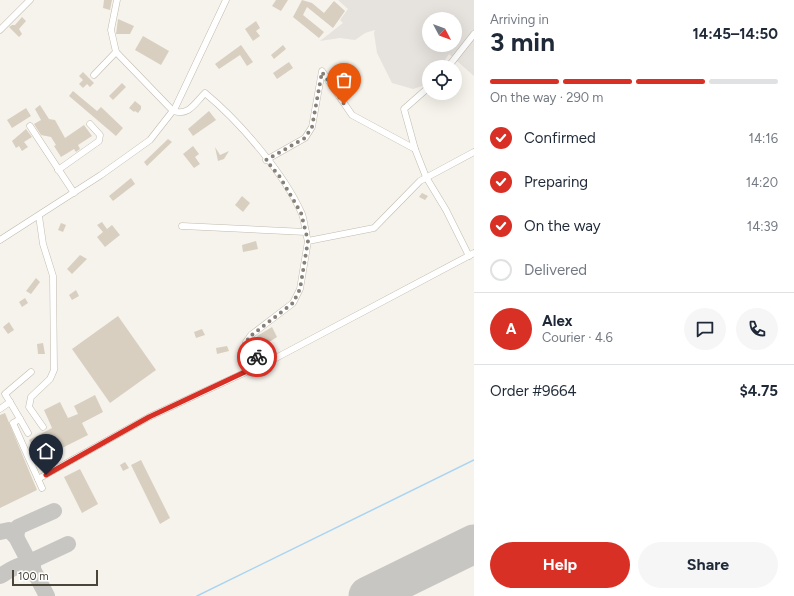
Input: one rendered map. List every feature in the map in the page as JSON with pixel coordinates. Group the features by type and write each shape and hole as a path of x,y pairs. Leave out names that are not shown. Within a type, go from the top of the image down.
{"street":[{"path":"0,30 30,0"},
{"path":"117,0 111,30 116,52 173,111 181,113 186,112 204,93 245,132 280,177 301,213 308,241 300,289 293,303 251,335 246,342 249,349 264,363"},
{"path":"0,240 74,193 150,140 173,111 226,0"},
{"path":"454,60 474,34"},
{"path":"94,74 116,52"},
{"path":"266,160 305,138 312,127 322,72 352,115 415,149"},
{"path":"38,479 149,417 264,363 471,254 426,177 415,149 404,109 422,93"},
{"path":"58,170 99,140 100,135 90,124"},
{"path":"30,126 74,193"},
{"path":"308,241 374,228 414,186 426,177 474,152"},
{"path":"39,216 43,244 53,276 54,370 50,379 31,397 29,407 43,427"},
{"path":"182,226 306,232"},
{"path":"28,433 5,394 31,372"},
{"path":"0,409 10,402"},
{"path":"20,419 13,423 42,488"}],"shaded area":[{"path":"338,0 474,0 474,76 462,65 462,60 456,60 449,54 445,60 422,60 422,86 413,89 392,83 377,53 374,33 375,30 365,33 355,40 340,38 320,41 343,23 340,20 348,9"}],"building":[{"path":"104,0 112,0 110,10 103,8"},
{"path":"276,0 288,0 281,11 272,6"},
{"path":"302,0 312,3 324,13 334,1 345,11 333,28 307,7 303,15 324,32 319,38 293,17"},
{"path":"22,17 26,21 19,29 22,34 19,37 9,27 15,25"},
{"path":"118,19 134,26 130,34 116,34"},
{"path":"256,21 260,28 256,31 260,36 253,41 245,29"},
{"path":"143,36 169,51 161,65 135,50"},
{"path":"241,45 253,62 247,66 240,55 219,69 215,64"},
{"path":"283,45 286,49 274,59 271,55"},
{"path":"289,62 293,68 277,79 273,73"},
{"path":"83,72 94,83 90,87 87,84 83,88 79,84 83,80 79,76"},
{"path":"122,83 126,87 113,100 109,96"},
{"path":"73,91 97,111 101,107 123,128 116,136 69,96"},
{"path":"135,101 141,106 138,113 129,108"},
{"path":"40,105 49,119 55,120 65,138 84,125 92,136 78,145 80,149 76,152 74,149 61,157 54,146 56,145 51,137 41,135 34,124 41,120 35,109"},
{"path":"26,108 31,116 12,128 7,120"},
{"path":"209,111 216,120 193,136 188,129"},
{"path":"26,129 32,137 24,142 28,147 22,151 19,146 16,148 12,141"},
{"path":"168,139 172,142 147,166 144,162"},
{"path":"193,146 199,154 195,157 200,164 194,168 183,154"},
{"path":"215,147 220,155 229,151 224,159 218,161"},
{"path":"131,178 135,184 113,201 109,196"},
{"path":"422,193 428,196 425,200 419,197"},
{"path":"242,196 250,203 243,212 235,205"},
{"path":"102,222 107,229 112,225 120,235 105,247 97,237 103,232 97,225"},
{"path":"61,223 66,225 63,232 58,230"},
{"path":"256,241 258,249 243,252 242,245"},
{"path":"80,255 87,259 72,274 67,269"},
{"path":"36,278 40,282 31,294 26,291"},
{"path":"76,290 79,296 72,300 69,295"},
{"path":"25,298 28,303 22,307 19,302"},
{"path":"118,316 156,370 110,403 72,349"},
{"path":"9,322 14,330 8,334 3,327"},
{"path":"272,327 277,337 263,346 257,336"},
{"path":"202,329 205,335 196,338 194,332"},
{"path":"43,343 45,354 38,354 37,344"},
{"path":"227,346 229,351 217,354 216,348"},
{"path":"95,395 103,412 82,423 88,435 62,448 60,444 37,455 29,440 52,428 44,410 60,402 68,418 78,414 74,406"},
{"path":"5,413 37,490 0,508 0,415"},
{"path":"141,460 170,518 160,524 131,465"},
{"path":"125,462 129,468 123,471 120,465"},
{"path":"80,469 98,504 82,513 64,477"}],"waterway":[{"path":"197,596 474,460"}],"taxiway":[{"path":"0,532 9,530 16,537 18,527 54,511"},
{"path":"16,537 47,596"},
{"path":"33,570 33,562 36,559 68,544"},
{"path":"0,576 21,565 32,568"}],"runway":[{"path":"368,596 474,544"}],"way so far":[{"path":"257,357 247,347 246,342 251,335 290,307 297,297 300,289 308,241 304,220 301,213 280,177 266,160 305,138 312,127 322,72 344,104"}],"route":[{"path":"46,475 100,442 149,417 264,363 257,357"}]}
